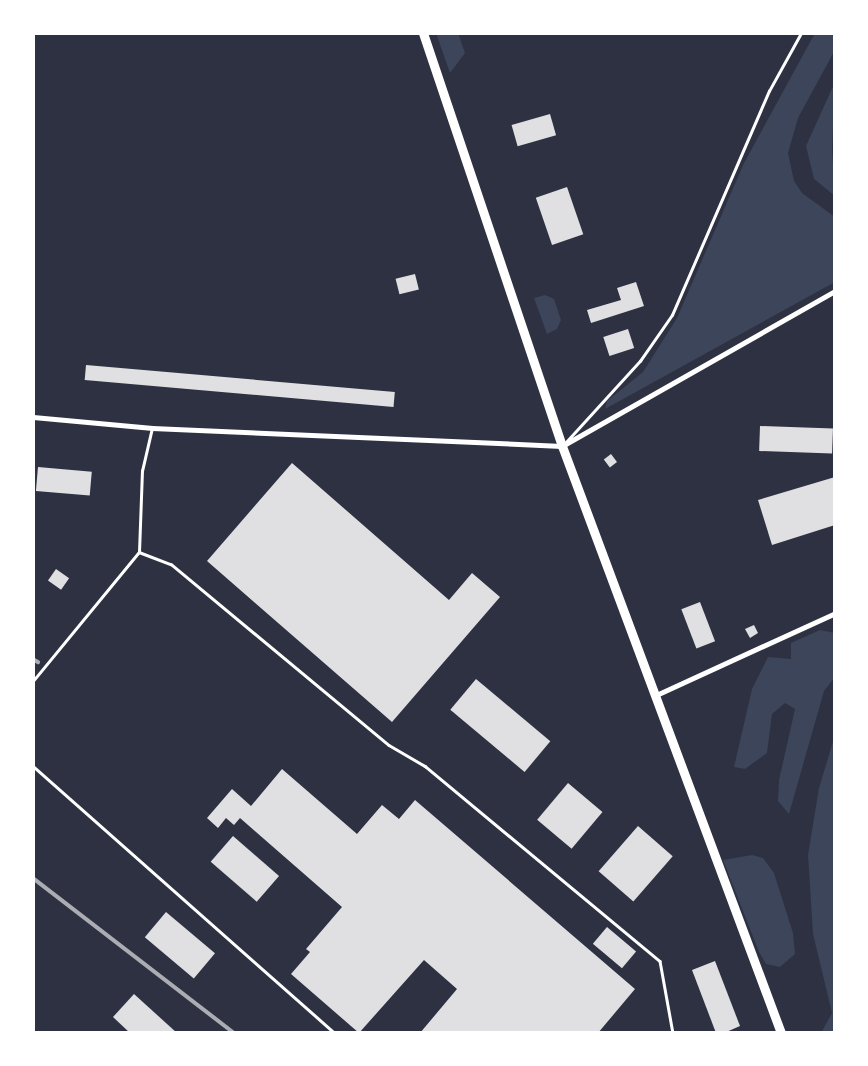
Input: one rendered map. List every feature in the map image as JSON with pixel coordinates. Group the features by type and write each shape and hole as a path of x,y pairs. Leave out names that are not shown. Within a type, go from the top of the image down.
{"main road":[{"path":"423,33 562,446 781,1033"}],"street":[{"path":"33,416 152,428 562,446 835,291"},
{"path":"654,696 835,613"}],"lane":[{"path":"562,446 640,361 672,315 769,91 801,33"},
{"path":"33,681 139,552 142,471 152,428"},
{"path":"139,552 171,565 389,745 425,765 660,961 673,1033"},
{"path":"33,766 335,1033"}],"shaded area":[{"path":"436,33 458,33 465,53 450,73"},
{"path":"815,33 835,33 835,50 798,118 788,153 794,181 802,193 835,217 835,282 605,409 607,401 643,372 677,318 744,163"},
{"path":"835,82 832,149 835,196 814,179 806,146"},
{"path":"545,295 554,299 561,320 557,329 547,334 534,298"},
{"path":"820,630 835,633 835,677 824,691 789,814 778,801 779,780 795,709 785,703 772,714 767,753 745,769 734,767 752,689 768,657 791,659 791,643"},
{"path":"835,735 835,1033 821,1033 832,1013 813,934 808,855 819,788"},
{"path":"752,855 763,858 774,873 793,933 795,954 780,967 766,964 759,952 723,860"}],"building":[{"path":"550,114 556,135 518,146 512,125"},
{"path":"567,187 583,234 552,245 536,198"},
{"path":"415,274 419,290 399,294 396,279"},
{"path":"636,282 644,306 591,323 587,310 621,300 617,288"},
{"path":"628,329 634,348 609,356 603,337"},
{"path":"86,365 395,392 394,407 85,380"},
{"path":"760,426 833,429 832,454 759,451"},
{"path":"611,454 617,462 610,467 604,459"},
{"path":"292,463 449,600 472,573 500,597 392,722 207,561"},
{"path":"38,467 92,472 90,496 36,491"},
{"path":"835,477 835,525 772,545 758,500"},
{"path":"56,569 69,578 61,590 48,580"},
{"path":"700,602 715,641 696,648 681,609"},
{"path":"754,625 758,633 750,638 745,629"},
{"path":"476,679 550,741 525,772 450,710"},
{"path":"282,769 357,834 382,805 399,819 415,800 635,989 598,1033 420,1033 457,989 424,960 359,1033 291,974 310,952 306,949 342,907 240,818 234,825 226,818 218,828 207,818 232,789 251,806"},
{"path":"568,783 602,812 572,849 537,820"},
{"path":"638,826 673,856 633,901 599,871"},
{"path":"233,836 279,876 257,902 211,862"},
{"path":"166,912 215,953 194,978 145,937"},
{"path":"607,927 636,951 622,968 593,944"},
{"path":"715,961 740,1026 724,1033 716,1033 692,970"},
{"path":"134,994 177,1033 130,1033 113,1017"}],"railway":[{"path":"33,659 38,662"},
{"path":"33,878 234,1033"}]}
